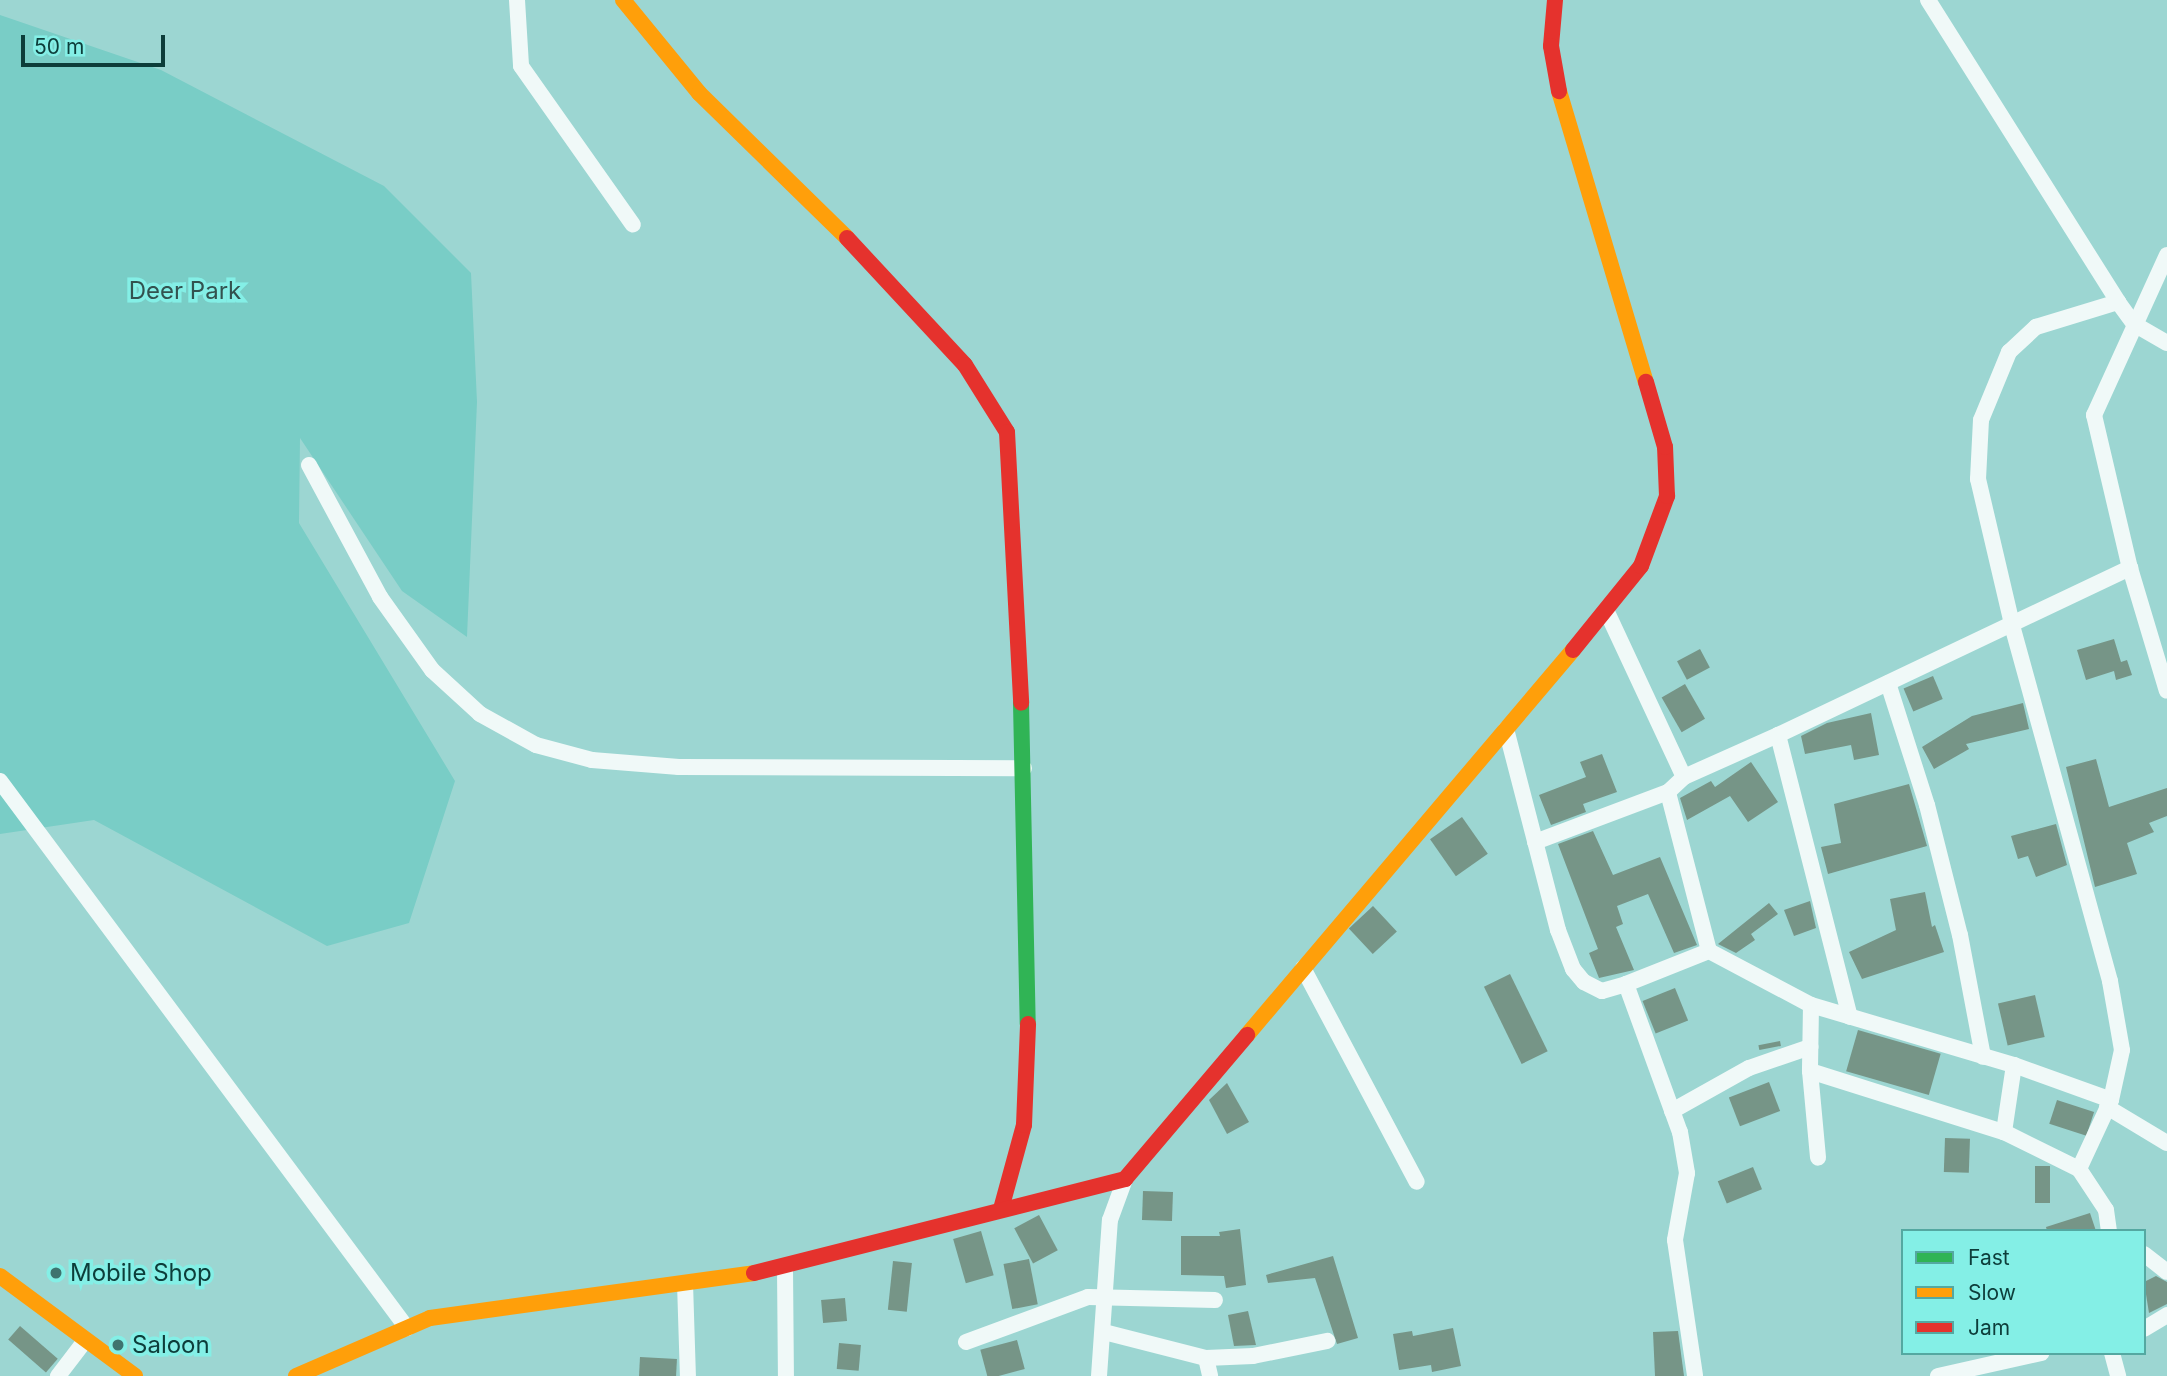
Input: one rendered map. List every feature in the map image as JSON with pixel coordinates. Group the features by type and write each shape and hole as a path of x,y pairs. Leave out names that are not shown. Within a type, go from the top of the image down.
{"street":[{"path":"517,0 521,66 634,225"},
{"path":"623,0 699,93 881,271 991,401 1007,432 1013,482 1011,538 1024,768 1029,1011 1024,1125 1002,1209"},
{"path":"1099,1376 1110,1220 1125,1179 1641,566 1667,496 1665,447 1558,88 1551,46 1555,0"},
{"path":"1928,0 2118,302 2134,324 2167,343"},
{"path":"2167,256 2134,324 2113,381 2094,415 2130,568 2167,691"},
{"path":"2079,1169 2109,1104 2122,1050 2110,981 2012,624 1978,479 1981,420 2009,352 2036,327 2118,302"},
{"path":"309,465 380,597 432,670 480,714 536,745 592,760 679,767 1024,768"},
{"path":"1535,842 1668,792 1684,777 2130,568"},
{"path":"1606,610 1684,777"},
{"path":"1888,683 1931,818 1960,934 1983,1057"},
{"path":"1506,729 1535,842 1573,969 1584,982 1602,991 1709,951"},
{"path":"1778,735 1850,1017"},
{"path":"0,781 407,1328"},
{"path":"1668,792 1709,951 1811,1005 2014,1065 2109,1104 2167,1143"},
{"path":"1303,968 1417,1182"},
{"path":"1626,984 1672,1111 1687,1173 1675,1240 1695,1376"},
{"path":"1811,1005 1810,1071 1818,1158"},
{"path":"1672,1111 1749,1068 1810,1047"},
{"path":"2004,1132 2014,1065"},
{"path":"1810,1071 2004,1132 2079,1169 2106,1210 2111,1229"},
{"path":"296,1376 430,1318 785,1269 1002,1209 1125,1179"},
{"path":"2146,1256 2167,1272"},
{"path":"785,1269 786,1376"},
{"path":"0,1276 84,1342 135,1376"},
{"path":"685,1283 688,1376"},
{"path":"966,1342 1061,1305 1106,1295 1215,1300"},
{"path":"2146,1328 2167,1315"},
{"path":"1104,1332 1206,1358 1253,1356 1327,1341"},
{"path":"58,1376 84,1342"},
{"path":"1938,1376 2032,1355"},
{"path":"2113,1355 2118,1376"},
{"path":"1206,1358 1210,1376"}],"green space":[{"name":"Deer Park","path":"0,15 161,70 384,186 471,273 477,402 467,637 402,591 300,438 299,523 455,781 409,923 327,946 94,820 0,834"}],"building":[{"path":"2114,639 2121,662 2127,660 2132,675 2116,680 2114,671 2086,680 2077,650"},
{"path":"1700,649 1710,668 1687,680 1677,661"},
{"path":"1933,676 1943,699 1913,712 1904,689"},
{"path":"1685,684 1705,719 1682,732 1662,698"},
{"path":"2023,703 2029,729 1966,744 1969,749 1934,769 1922,747 1972,716"},
{"path":"1871,713 1879,755 1854,760 1851,745 1805,754 1801,736 1827,723"},
{"path":"1602,754 1617,792 1583,804 1586,812 1551,825 1539,795 1586,777 1580,762"},
{"path":"2096,759 2109,807 2167,788 2167,816 2149,823 2154,832 2127,843 2137,874 2095,887 2066,767"},
{"path":"1751,762 1778,802 1748,822 1730,796 1687,820 1680,798 1711,781 1715,787"},
{"path":"1909,784 1927,846 1828,874 1821,847 1841,843 1834,804"},
{"path":"1462,817 1488,854 1456,876 1430,839"},
{"path":"2056,824 2067,865 2036,877 2028,856 2018,859 2011,836"},
{"path":"1593,831 1613,875 1660,857 1697,945 1674,953 1648,894 1617,906 1623,924 1616,927 1634,970 1599,978 1589,953 1598,949 1558,844"},
{"path":"1925,892 1932,927 1935,925 1944,952 1862,979 1849,952 1896,930 1890,899"},
{"path":"1810,901 1816,928 1794,936 1784,910"},
{"path":"1769,903 1778,914 1751,934 1755,940 1736,953 1718,944"},
{"path":"1373,906 1397,932 1373,954 1349,929"},
{"path":"1510,974 1548,1051 1522,1064 1484,987"},
{"path":"1675,988 1688,1020 1656,1034 1643,1001"},
{"path":"2035,995 2045,1037 2008,1045 1998,1004"},
{"path":"1858,1030 1941,1054 1929,1095 1846,1071"},
{"path":"1780,1041 1781,1046 1759,1050 1758,1045"},
{"path":"1769,1082 1780,1111 1740,1126 1729,1097"},
{"path":"1227,1083 1249,1122 1227,1134 1209,1100"},
{"path":"2057,1100 2094,1112 2086,1136 2049,1124"},
{"path":"1945,1138 1970,1139 1969,1173 1944,1172"},
{"path":"2035,1166 2050,1166 2050,1203 2035,1203"},
{"path":"1753,1167 1762,1189 1727,1203 1718,1181"},
{"path":"1143,1191 1173,1192 1172,1221 1142,1220"},
{"path":"2090,1213 2095,1229 2046,1229"},
{"path":"1039,1215 1058,1250 1033,1263 1014,1228"},
{"path":"1240,1229 1246,1285 1226,1288 1224,1276 1181,1275 1181,1236 1220,1236 1219,1232"},
{"path":"981,1231 994,1275 966,1283 953,1239"},
{"path":"1333,1256 1358,1338 1337,1344 1315,1278 1268,1283 1266,1275"},
{"path":"1029,1259 1038,1304 1012,1309 1003,1264"},
{"path":"893,1261 912,1263 907,1312 888,1310"},
{"path":"2156,1276 2167,1282 2167,1304 2149,1313 2146,1294 2146,1281"},
{"path":"845,1298 847,1321 823,1323 821,1300"},
{"path":"1248,1311 1256,1345 1234,1346 1228,1315"},
{"path":"20,1326 58,1359 46,1372 8,1340"},
{"path":"1453,1328 1461,1366 1432,1372 1431,1365 1399,1370 1393,1334 1412,1331 1413,1336"},
{"path":"1678,1331 1684,1376 1655,1376 1653,1332"},
{"path":"1017,1340 1025,1369 987,1376 980,1350"},
{"path":"839,1343 861,1345 859,1371 837,1369"},
{"path":"640,1357 677,1359 676,1376 639,1376"}],"traffic: fast":[{"path":"1021,703 1028,1024"}],"traffic: slow":[{"path":"623,0 699,93 847,238"},
{"path":"1559,91 1646,382"},
{"path":"1247,1035 1573,650"},
{"path":"296,1376 430,1318 754,1273"},
{"path":"0,1276 135,1376"}],"traffic: jam":[{"path":"1555,0 1551,46 1559,91"},
{"path":"847,238 965,365 1007,432 1021,703"},
{"path":"1573,650 1641,566 1667,496 1665,447 1646,382"},
{"path":"1001,1209 1024,1125 1028,1024"},
{"path":"754,1273 1125,1179 1247,1035"}],"place":[{"name":"Mobile Shop","path":"56,1273"},
{"name":"Saloon","path":"118,1345"}]}
